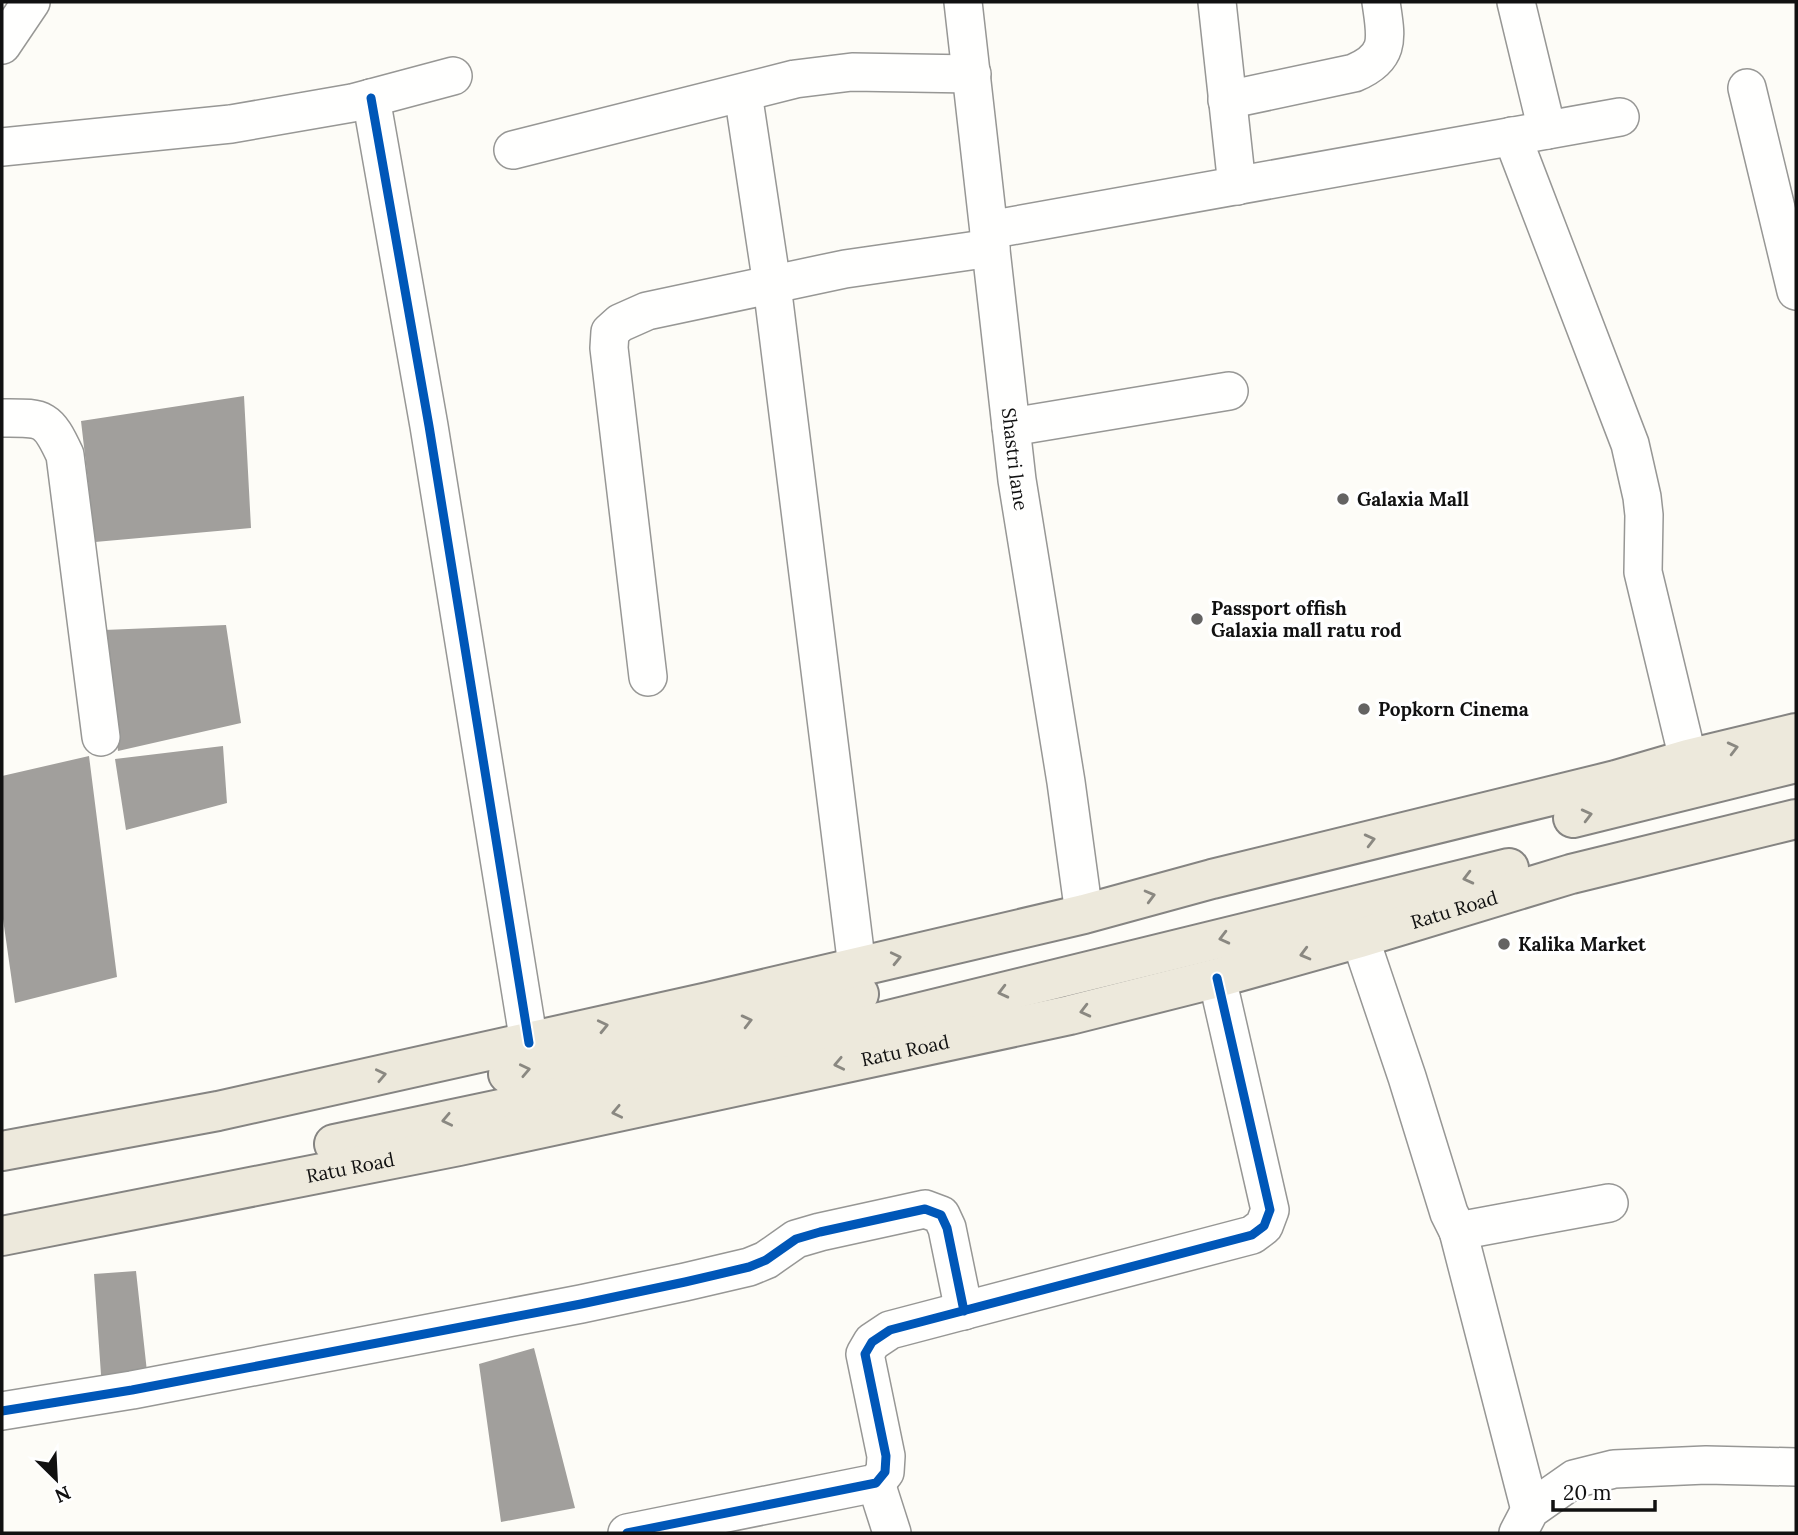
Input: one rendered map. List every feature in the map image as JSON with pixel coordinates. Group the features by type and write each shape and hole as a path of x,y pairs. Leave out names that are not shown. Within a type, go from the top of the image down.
{"main road":[{"path":"2,1151 218,1111 857,967 1084,914 1212,879 1796,733"},
{"path":"2,1176 191,1140 665,1041 1796,763"},
{"path":"2,1210 672,1073 1796,797"},
{"name":"Ratu Road","path":"2,1236 472,1143 1070,1014 1360,939 1571,874 1796,819"}],"street":[{"path":"2,44 31,2"},
{"name":"Shastri lane","path":"963,2 1017,480 1066,782 1084,914"},
{"path":"1217,2 1237,186"},
{"path":"1227,100 1354,74 1368,67 1381,55 1385,36 1381,2"},
{"path":"1516,2 1529,133 1630,444 1644,515 1643,572 1688,760"},
{"path":"513,149 795,79 852,72 972,74"},
{"path":"2,147 231,124 352,103 453,76"},
{"path":"1747,89 1796,291"},
{"path":"743,93 772,285 857,967"},
{"path":"371,98 429,426 529,1043"},
{"path":"648,677 608,348 610,332 620,323 647,311 1237,186 1620,117"},
{"path":"1011,427 1229,391"},
{"path":"2,418 36,418 53,430 65,456 101,737"},
{"path":"1360,939 1449,1213 1458,1231 1524,1521 1574,1479 1614,1469 1706,1465 1796,1467"},
{"path":"627,1533 876,1483 886,1472 886,1456 864,1354 872,1342 890,1330 1252,1235 1265,1226 1270,1210 1217,978"},
{"path":"1458,1231 1609,1203"},
{"path":"2,1411 132,1390 685,1282 749,1267 766,1260 796,1239 925,1209 941,1215 947,1228 964,1311"},
{"path":"876,1483 892,1533"}],"building":[{"path":"244,396 251,528 95,542 81,421"},
{"path":"226,625 241,723 118,751 104,630"},
{"path":"223,746 227,803 126,830 115,759"},
{"path":"89,756 117,977 15,1003 2,912 2,776"},
{"path":"136,1271 148,1381 102,1389 94,1274"},
{"path":"534,1348 575,1508 501,1522 479,1364"}],"cycle path":[{"path":"371,98 429,426 529,1043"},
{"path":"627,1533 876,1483 885,1472 886,1456 865,1354 872,1342 890,1330 1252,1235 1264,1226 1270,1210 1217,978"},
{"path":"2,1411 132,1390 685,1282 749,1267 766,1260 796,1239 925,1209 941,1215 947,1228 964,1311"}],"place":[{"name":"Galaxia Mall","path":"1343,499"},
{"name":"Passport offish Galaxia mall ratu rod","path":"1197,619"},
{"name":"Popkorn Cinema","path":"1364,709"},
{"name":"Kalika Market","path":"1504,944"}]}
